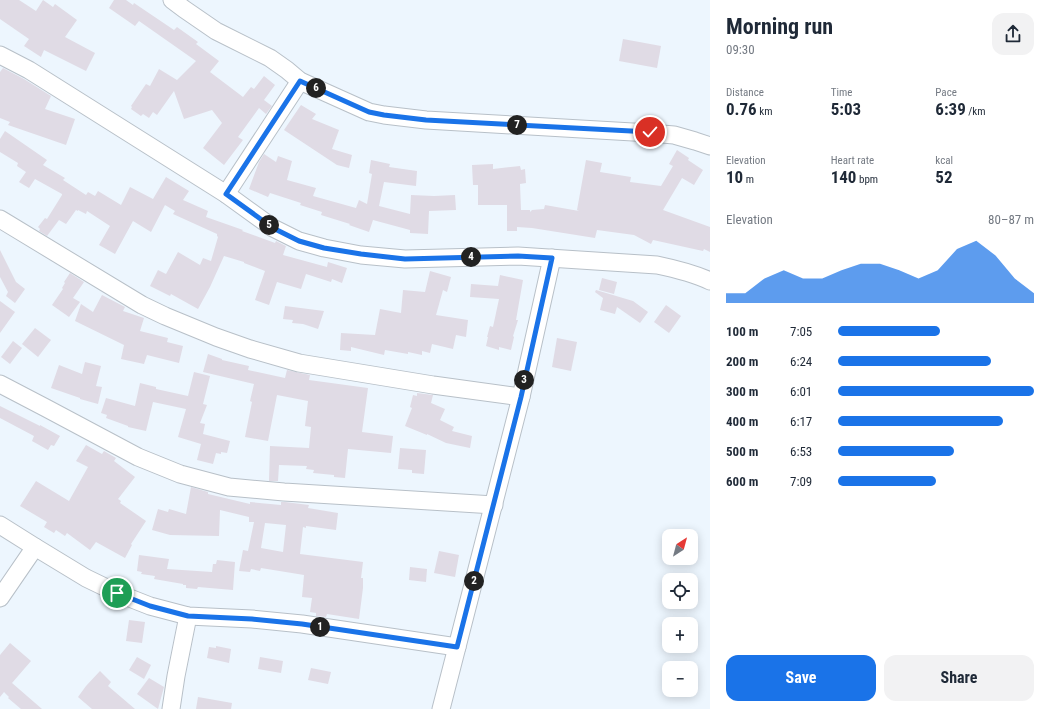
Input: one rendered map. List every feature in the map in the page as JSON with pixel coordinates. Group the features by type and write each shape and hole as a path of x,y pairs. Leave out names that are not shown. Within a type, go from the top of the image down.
{"street":[{"path":"172,0 216,31 270,58 300,81 369,112 433,121 650,132 674,135 710,146"},
{"path":"0,55 29,70 226,194 273,228 299,241 324,248 405,259 518,256 657,265 694,274 710,281"},
{"path":"226,194 300,81"},
{"path":"0,219 142,305 216,337 250,349 299,363 433,385 521,397"},
{"path":"441,709 521,397 552,258"},
{"path":"0,384 138,458 180,474 229,486 284,492 494,506"},
{"path":"0,525 35,548 86,578 117,593 150,606 188,616 252,619 302,624 457,647"},
{"path":"0,598 35,548"},
{"path":"171,709 188,616"}],"building":[{"path":"0,0 19,0 36,11 43,0 53,7 55,4 77,20 65,37 95,53 86,71 44,50 41,57 24,46 29,39 0,19"},
{"path":"114,0 126,0 133,5 134,3 174,30 177,27 198,42 196,44 219,61 210,72 243,97 251,87 254,89 264,76 275,85 264,100 272,106 266,114 259,108 238,137 243,140 224,165 203,148 222,123 212,110 184,119 174,91 157,115 153,112 149,118 143,114 141,116 131,109 131,106 146,84 150,86 159,69 177,80 196,61 139,21 135,26 109,8"},
{"path":"623,39 661,46 657,68 619,61"},
{"path":"3,68 51,96 45,109 75,119 66,145 8,125 10,122 0,118 0,72"},
{"path":"301,105 316,114 312,119 339,130 332,149 352,155 349,168 337,165 284,130"},
{"path":"5,131 47,160 43,165 65,178 63,180 86,195 88,192 95,196 98,191 121,205 130,187 153,199 166,177 189,191 183,200 208,211 206,217 275,243 276,241 286,246 283,255 327,267 328,262 347,268 342,283 332,279 331,282 306,274 301,289 277,282 269,305 255,300 265,271 244,262 224,256 198,309 171,294 170,296 150,286 158,270 166,274 178,252 200,265 203,258 211,261 218,237 217,234 173,214 175,211 165,205 151,232 133,221 115,254 99,245 110,226 87,211 86,214 76,210 66,224 59,220 47,236 39,231 40,229 38,227 45,218 47,219 62,194 35,179 29,188 19,182 26,172 17,166 18,163 0,152 0,139"},
{"path":"677,150 689,158 688,160 703,170 694,185 682,178 663,210 710,227 710,252 704,249 703,251 653,240 651,244 634,235 597,230 595,238 532,228 517,227 517,231 507,231 507,205 478,205 478,185 473,185 472,165 493,164 493,169 520,166 521,170 525,169 526,183 520,184 521,210 530,210 530,212 532,210 544,209 545,205 579,211 577,210 586,160 602,163 600,172 631,177 630,182 661,186 673,166 669,164"},
{"path":"264,154 276,162 278,156 292,161 287,180 316,188 313,196 356,208 359,200 367,204 372,174 369,173 371,160 390,164 389,167 417,171 416,186 384,182 379,206 410,214 411,195 455,195 456,210 429,211 428,234 410,233 410,230 373,220 369,232 321,215 322,212 300,205 301,203 270,193 268,197 249,189 259,162"},
{"path":"0,250 16,282 25,289 15,303 6,296 8,292 0,277"},
{"path":"430,271 451,277 447,292 443,290 436,315 468,320 466,337 456,335 453,349 432,344 430,353 422,351 422,355 385,350 384,355 351,347 351,351 340,350 341,333 375,335 380,309 401,313 403,290 425,292"},
{"path":"70,273 84,282 73,298 80,302 69,317 52,305 63,289 64,282"},
{"path":"500,275 523,280 516,320 518,320 513,336 511,350 499,347 499,350 486,346 490,326 493,327 499,299 470,297 471,284 498,286"},
{"path":"602,278 617,282 614,294 599,290"},
{"path":"596,290 633,301 648,312 640,323 617,307 615,314 600,310 603,298 595,292"},
{"path":"102,295 125,307 123,311 144,318 140,331 168,338 167,342 183,346 179,363 147,355 144,364 121,359 124,345 75,321 81,304 93,312"},
{"path":"0,301 15,312 0,333"},
{"path":"666,305 681,316 669,333 654,322"},
{"path":"285,306 324,311 318,329 303,324 292,323 293,320 283,319"},
{"path":"35,328 51,340 38,357 22,344"},
{"path":"557,338 577,342 571,371 552,367"},
{"path":"13,341 22,348 10,364 1,357"},
{"path":"208,354 222,360 249,366 248,370 285,378 287,370 310,375 309,380 368,388 362,432 393,436 391,453 348,449 345,478 334,477 334,475 313,473 314,470 306,469 307,466 279,465 278,481 269,481 270,446 309,448 311,427 305,426 308,401 277,395 268,441 245,437 254,384 203,372"},
{"path":"85,362 101,366 96,386 102,387 98,404 51,388 59,365 82,374"},
{"path":"194,372 210,376 203,404 207,405 200,423 205,424 203,434 230,441 227,453 216,453 213,464 197,460 201,444 178,437 186,409 153,402 146,431 128,427 106,418 107,415 101,413 106,398 135,406 140,383 156,387 156,389 188,396"},
{"path":"417,393 433,395 431,403 445,409 440,420 454,427 452,431 472,436 470,448 446,443 405,426 412,408 410,407 413,395 417,396"},
{"path":"0,406 60,436 54,446 51,445 48,450 32,441 34,436 0,418"},
{"path":"86,445 102,454 104,451 116,458 114,461 135,477 118,499 121,501 120,503 146,521 131,544 132,545 125,558 96,542 90,550 67,533 65,536 56,530 54,533 44,527 47,522 20,506 36,481 69,501 88,467 76,461"},
{"path":"400,448 426,450 424,474 412,473 412,470 398,469"},
{"path":"191,487 208,492 208,494 250,504 250,502 281,505 281,502 285,502 309,505 308,508 338,513 336,530 306,526 306,528 303,527 300,554 363,562 361,578 363,578 363,588 359,619 327,614 326,617 316,616 316,613 310,612 312,598 302,597 304,575 261,568 260,571 251,569 250,572 239,571 243,550 248,551 254,522 249,522 249,517 220,510 219,536 170,535 152,530 158,509 168,512 169,509 186,514","holes":["265,523 286,525 283,552 261,548"]},
{"path":"439,551 459,555 455,577 434,573"},
{"path":"139,555 169,559 167,569 212,572 213,564 216,564 217,560 235,562 233,590 198,587 197,589 186,588 186,585 183,584 154,579 155,576 141,574 142,572 137,571"},
{"path":"410,567 427,569 426,582 409,580"},
{"path":"129,620 145,622 142,643 126,641"},
{"path":"10,643 31,661 12,683 42,709 21,709 8,698 9,697 4,692 0,697 0,655"},
{"path":"216,646 231,649 229,663 207,658 209,647 216,648"},
{"path":"137,657 151,665 144,679 129,670"},
{"path":"260,657 283,661 281,673 258,669"},
{"path":"311,668 331,672 328,684 308,680"},
{"path":"100,671 111,682 108,686 135,709 92,709 78,697"},
{"path":"149,678 164,687 158,709 137,694"},
{"path":"198,697 232,703 231,709 196,709"}],"route":[{"path":"117,593 150,606 188,616 252,619 302,624 457,647 521,397 552,258 518,256 405,259 324,248 299,241 273,228 226,194 300,81 369,112 384,115 426,120 650,132"}]}
